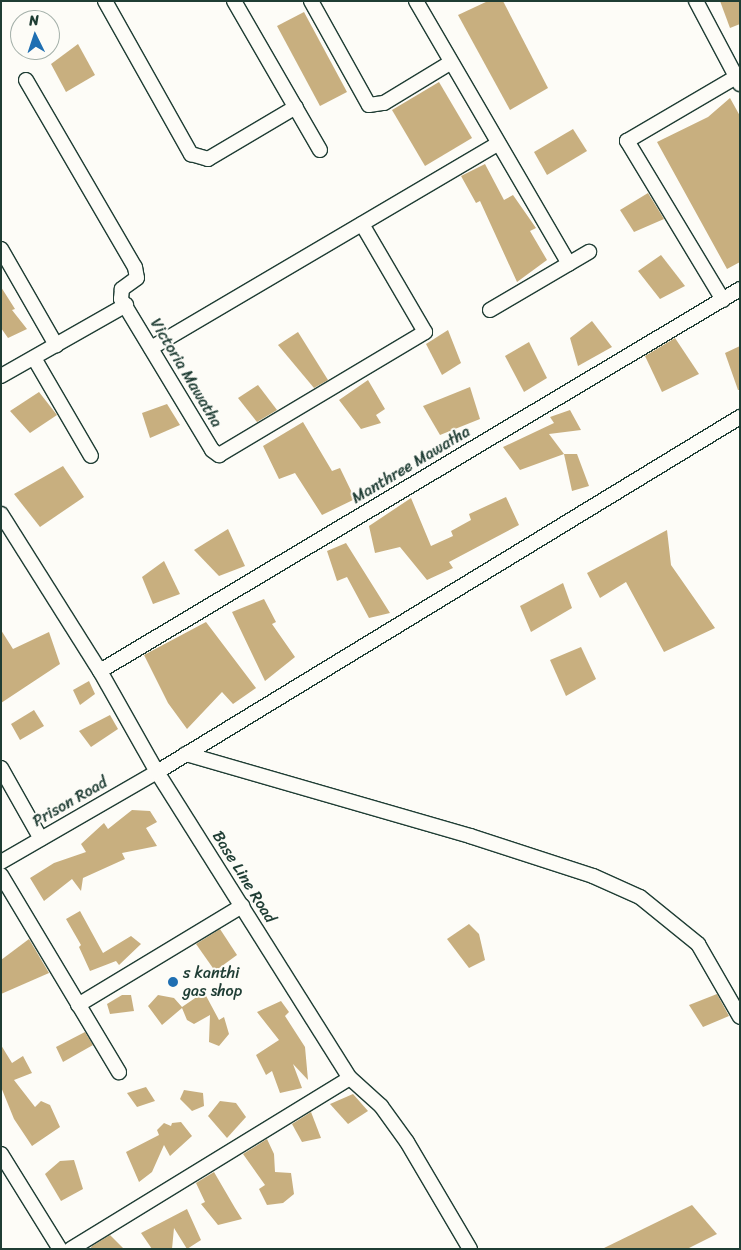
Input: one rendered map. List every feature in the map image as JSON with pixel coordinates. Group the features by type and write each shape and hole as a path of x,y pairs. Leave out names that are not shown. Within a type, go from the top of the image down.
{"street":[{"path":"105,1 191,154 208,159 296,107"},
{"path":"234,1 320,150"},
{"path":"311,1 369,105 384,103 450,63"},
{"path":"416,1 450,63 568,264"},
{"path":"696,1 738,81 627,141 723,300"},
{"path":"1,376 126,306 122,298 122,289 137,278 135,267 26,80"},
{"path":"151,348 498,144"},
{"name":"Victoria Mawatha","path":"126,306 212,450 219,455 426,332 362,224"},
{"path":"1,249 56,345"},
{"path":"490,310 589,252"},
{"name":"Manthree Mawatha","path":"100,671 740,289"},
{"path":"34,358 91,456"},
{"name":"Prison Road","path":"1,862 157,772 740,417"},
{"name":"Base Line Road","path":"1,514 100,671 157,772 350,1078 381,1106 407,1142 470,1249"},
{"path":"186,754 470,836 593,876 640,897 698,944 740,1018"},
{"path":"1,768 41,839"},
{"path":"1,875 118,1072"},
{"path":"78,1005 242,906"},
{"path":"71,1249 350,1078"},
{"path":"1,1154 60,1249"}],"building":[{"path":"488,1 503,1 548,88 510,110 458,15"},
{"path":"720,1 740,1 740,24 730,28"},
{"path":"304,12 347,92 320,106 277,26"},
{"path":"78,44 95,75 66,92 51,64 60,60 60,57"},
{"path":"439,82 472,138 425,166 392,110"},
{"path":"730,98 740,116 740,262 727,269 657,142 708,117"},
{"path":"573,129 587,151 547,175 534,152"},
{"path":"485,164 504,200 513,195 536,228 530,231 547,260 517,282 480,201 476,203 461,176"},
{"path":"648,193 664,219 634,232 620,210"},
{"path":"661,255 685,286 660,299 638,271"},
{"path":"1,287 15,309 12,310 27,329 8,338 1,328"},
{"path":"592,321 612,347 578,366 570,338"},
{"path":"448,330 461,363 442,375 426,344"},
{"path":"298,332 328,380 314,388 278,345"},
{"path":"675,338 699,374 662,392 645,356"},
{"path":"529,342 547,378 524,392 505,356"},
{"path":"740,346 740,390 738,390 725,353"},
{"path":"368,380 385,409 376,415 381,423 361,429 339,400"},
{"path":"258,385 277,410 257,422 238,398"},
{"path":"470,387 480,419 440,435 423,406"},
{"path":"39,392 57,415 30,433 10,411"},
{"path":"167,404 180,425 150,438 142,413"},
{"path":"570,410 581,430 549,434 564,454 520,470 503,447 554,423 550,417"},
{"path":"303,422 332,471 340,468 355,499 322,515 295,473 279,479 263,446"},
{"path":"564,454 577,454 589,486 572,491"},
{"path":"63,466 84,497 40,527 14,494"},
{"path":"506,497 519,525 449,562 453,568 427,580 400,547 375,553 369,526 411,498 431,546 453,536 451,531 471,520 469,514"},
{"path":"228,529 245,566 219,576 194,550"},
{"path":"667,530 671,565 715,628 664,652 626,582 600,598 587,573"},
{"path":"346,543 390,613 369,618 347,577 337,581 327,551"},
{"path":"164,561 180,594 153,604 142,577"},
{"path":"563,583 572,608 531,632 520,606"},
{"path":"264,599 276,622 272,624 295,657 265,681 232,612"},
{"path":"206,622 256,688 233,704 222,692 187,729 168,703 144,655"},
{"path":"1,630 13,649 49,632 60,664 1,703"},
{"path":"581,647 596,679 566,696 550,660"},
{"path":"89,681 95,694 80,705 73,690"},
{"path":"34,710 44,726 20,740 11,724"},
{"path":"110,715 118,729 91,747 79,731"},
{"path":"132,810 150,811 157,822 146,828 157,846 122,853 125,859 83,878 81,891 72,879 44,901 30,878 54,863 86,852 81,844 104,823 108,829"},
{"path":"80,911 103,953 131,936 141,944 119,965 116,961 90,971 79,947 81,945 66,919"},
{"path":"469,924 479,934 485,960 469,968 447,939"},
{"path":"220,929 237,955 215,971 196,944"},
{"path":"29,939 49,973 1,994 1,960"},
{"path":"204,992 219,1020 224,1017 229,1034 219,1046 209,1042 210,1015 194,1024 187,1020 182,1008 162,1025 148,1006 158,995 174,998 182,1007"},
{"path":"717,994 729,1016 703,1027 689,1005"},
{"path":"122,995 131,995 134,1011 110,1014 107,1004"},
{"path":"281,1001 289,1012 285,1016 305,1047 308,1080 293,1064 302,1088 280,1093 272,1071 266,1075 256,1055 279,1040 257,1012"},
{"path":"85,1032 93,1045 63,1062 56,1047"},
{"path":"1,1045 12,1063 23,1056 32,1073 14,1080 35,1107 41,1101 50,1105 60,1127 32,1146 14,1119 1,1087"},
{"path":"146,1087 155,1101 137,1107 127,1093"},
{"path":"184,1090 203,1093 204,1106 192,1111 180,1099"},
{"path":"353,1094 368,1111 348,1124 330,1104"},
{"path":"220,1101 236,1103 246,1117 227,1138 208,1116"},
{"path":"311,1112 321,1138 302,1142 292,1124"},
{"path":"181,1122 192,1136 170,1156 164,1145 152,1172 139,1182 126,1152 159,1135 157,1130 164,1123 171,1126 172,1123"},
{"path":"267,1139 274,1154 275,1172 291,1173 294,1194 283,1203 267,1205 259,1189 265,1185 243,1154"},
{"path":"74,1160 83,1189 61,1201 45,1174 60,1161"},
{"path":"214,1172 242,1219 218,1225 201,1204 205,1202 196,1183"},
{"path":"692,1205 717,1234 687,1249 602,1249"},
{"path":"187,1209 201,1240 187,1249 174,1228 172,1249 152,1249 141,1233"},
{"path":"110,1235 124,1249 90,1249 92,1246"}],"place":[{"name":"s kanthi gas shop","path":"173,982"}]}
